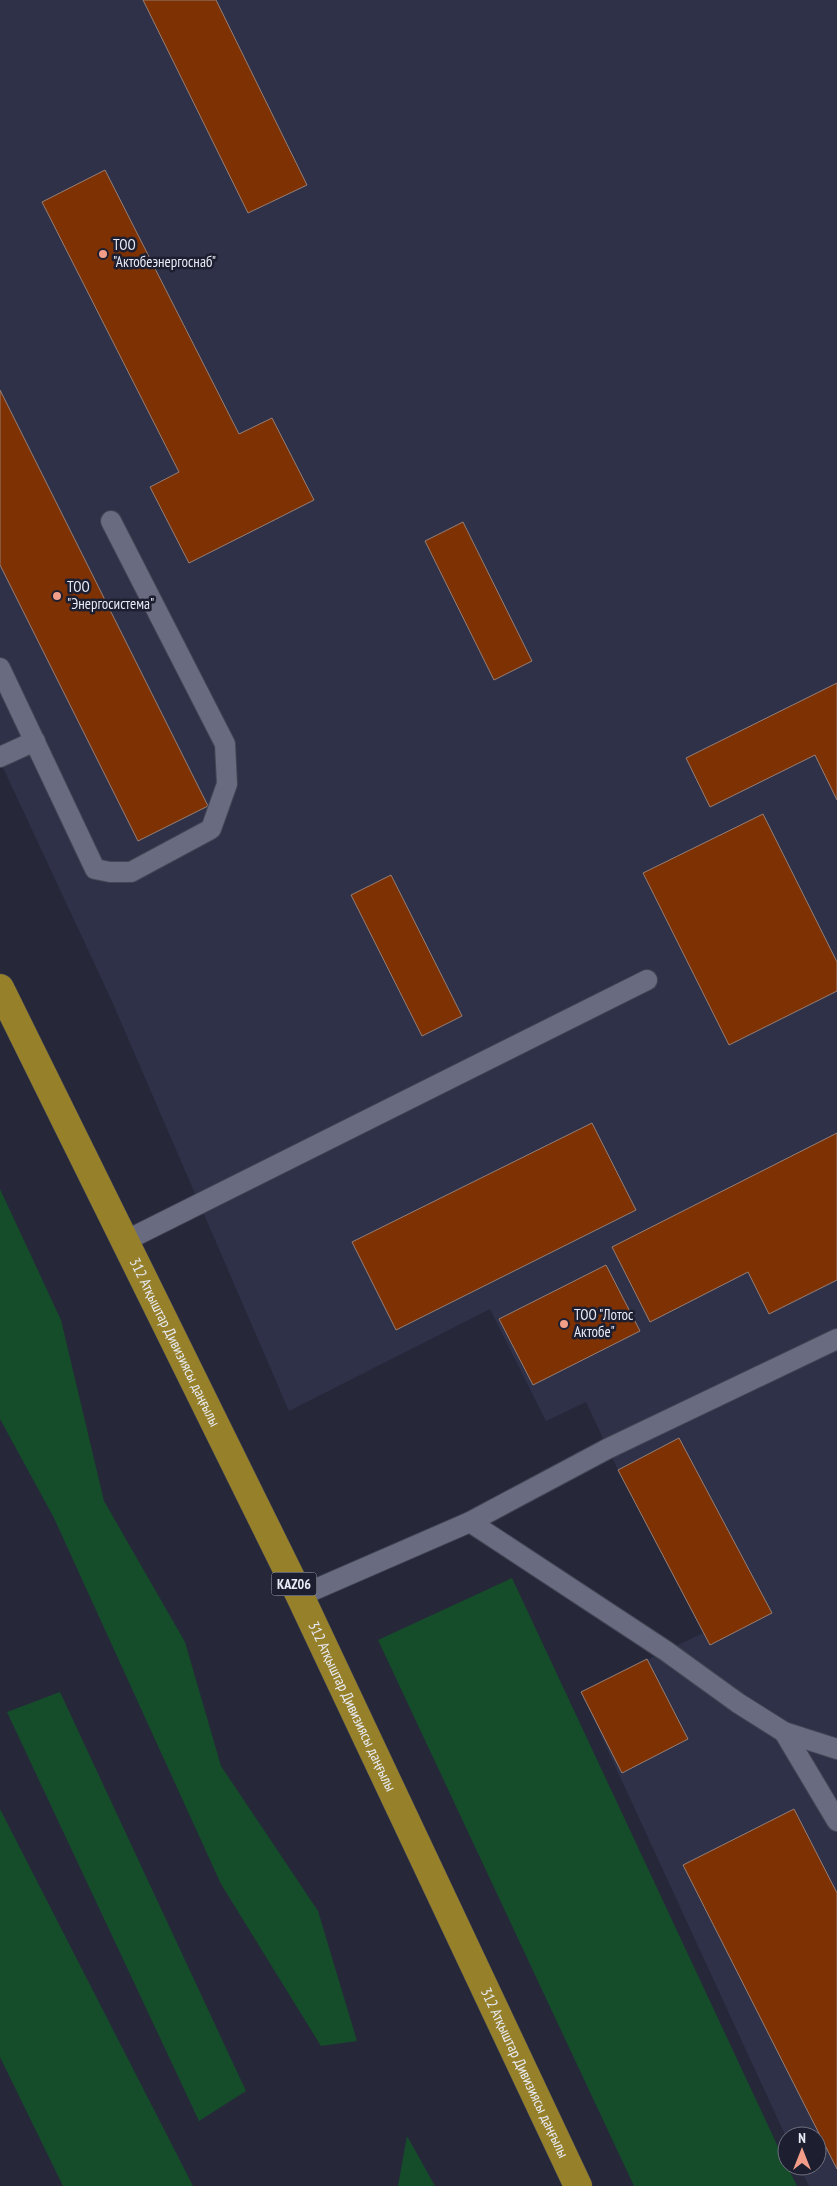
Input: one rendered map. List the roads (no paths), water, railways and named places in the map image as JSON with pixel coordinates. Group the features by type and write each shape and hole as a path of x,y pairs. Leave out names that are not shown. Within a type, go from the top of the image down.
{"highway":[{"name":"312 Атқыштар Дивизиясы даңғылы","path":"0,988 300,1596 578,2186"}],"lane":[{"path":"0,668 95,869 110,872 131,872 211,829 227,784 225,744 111,520"},
{"path":"0,757 35,741"},
{"path":"125,1241 647,980"},
{"path":"300,1596 470,1522 608,1449 837,1339"},
{"path":"470,1522 666,1651 738,1703 784,1732 837,1749"},
{"path":"784,1732 837,1821"}],"place":[{"name":"ТОО \"Актобеэнергоснаб\"","path":"103,254"},
{"name":"ТОО \"Энергосистема\"","path":"57,596"},
{"name":"ТОО \"Лотос Актобе\"","path":"564,1324"}]}
